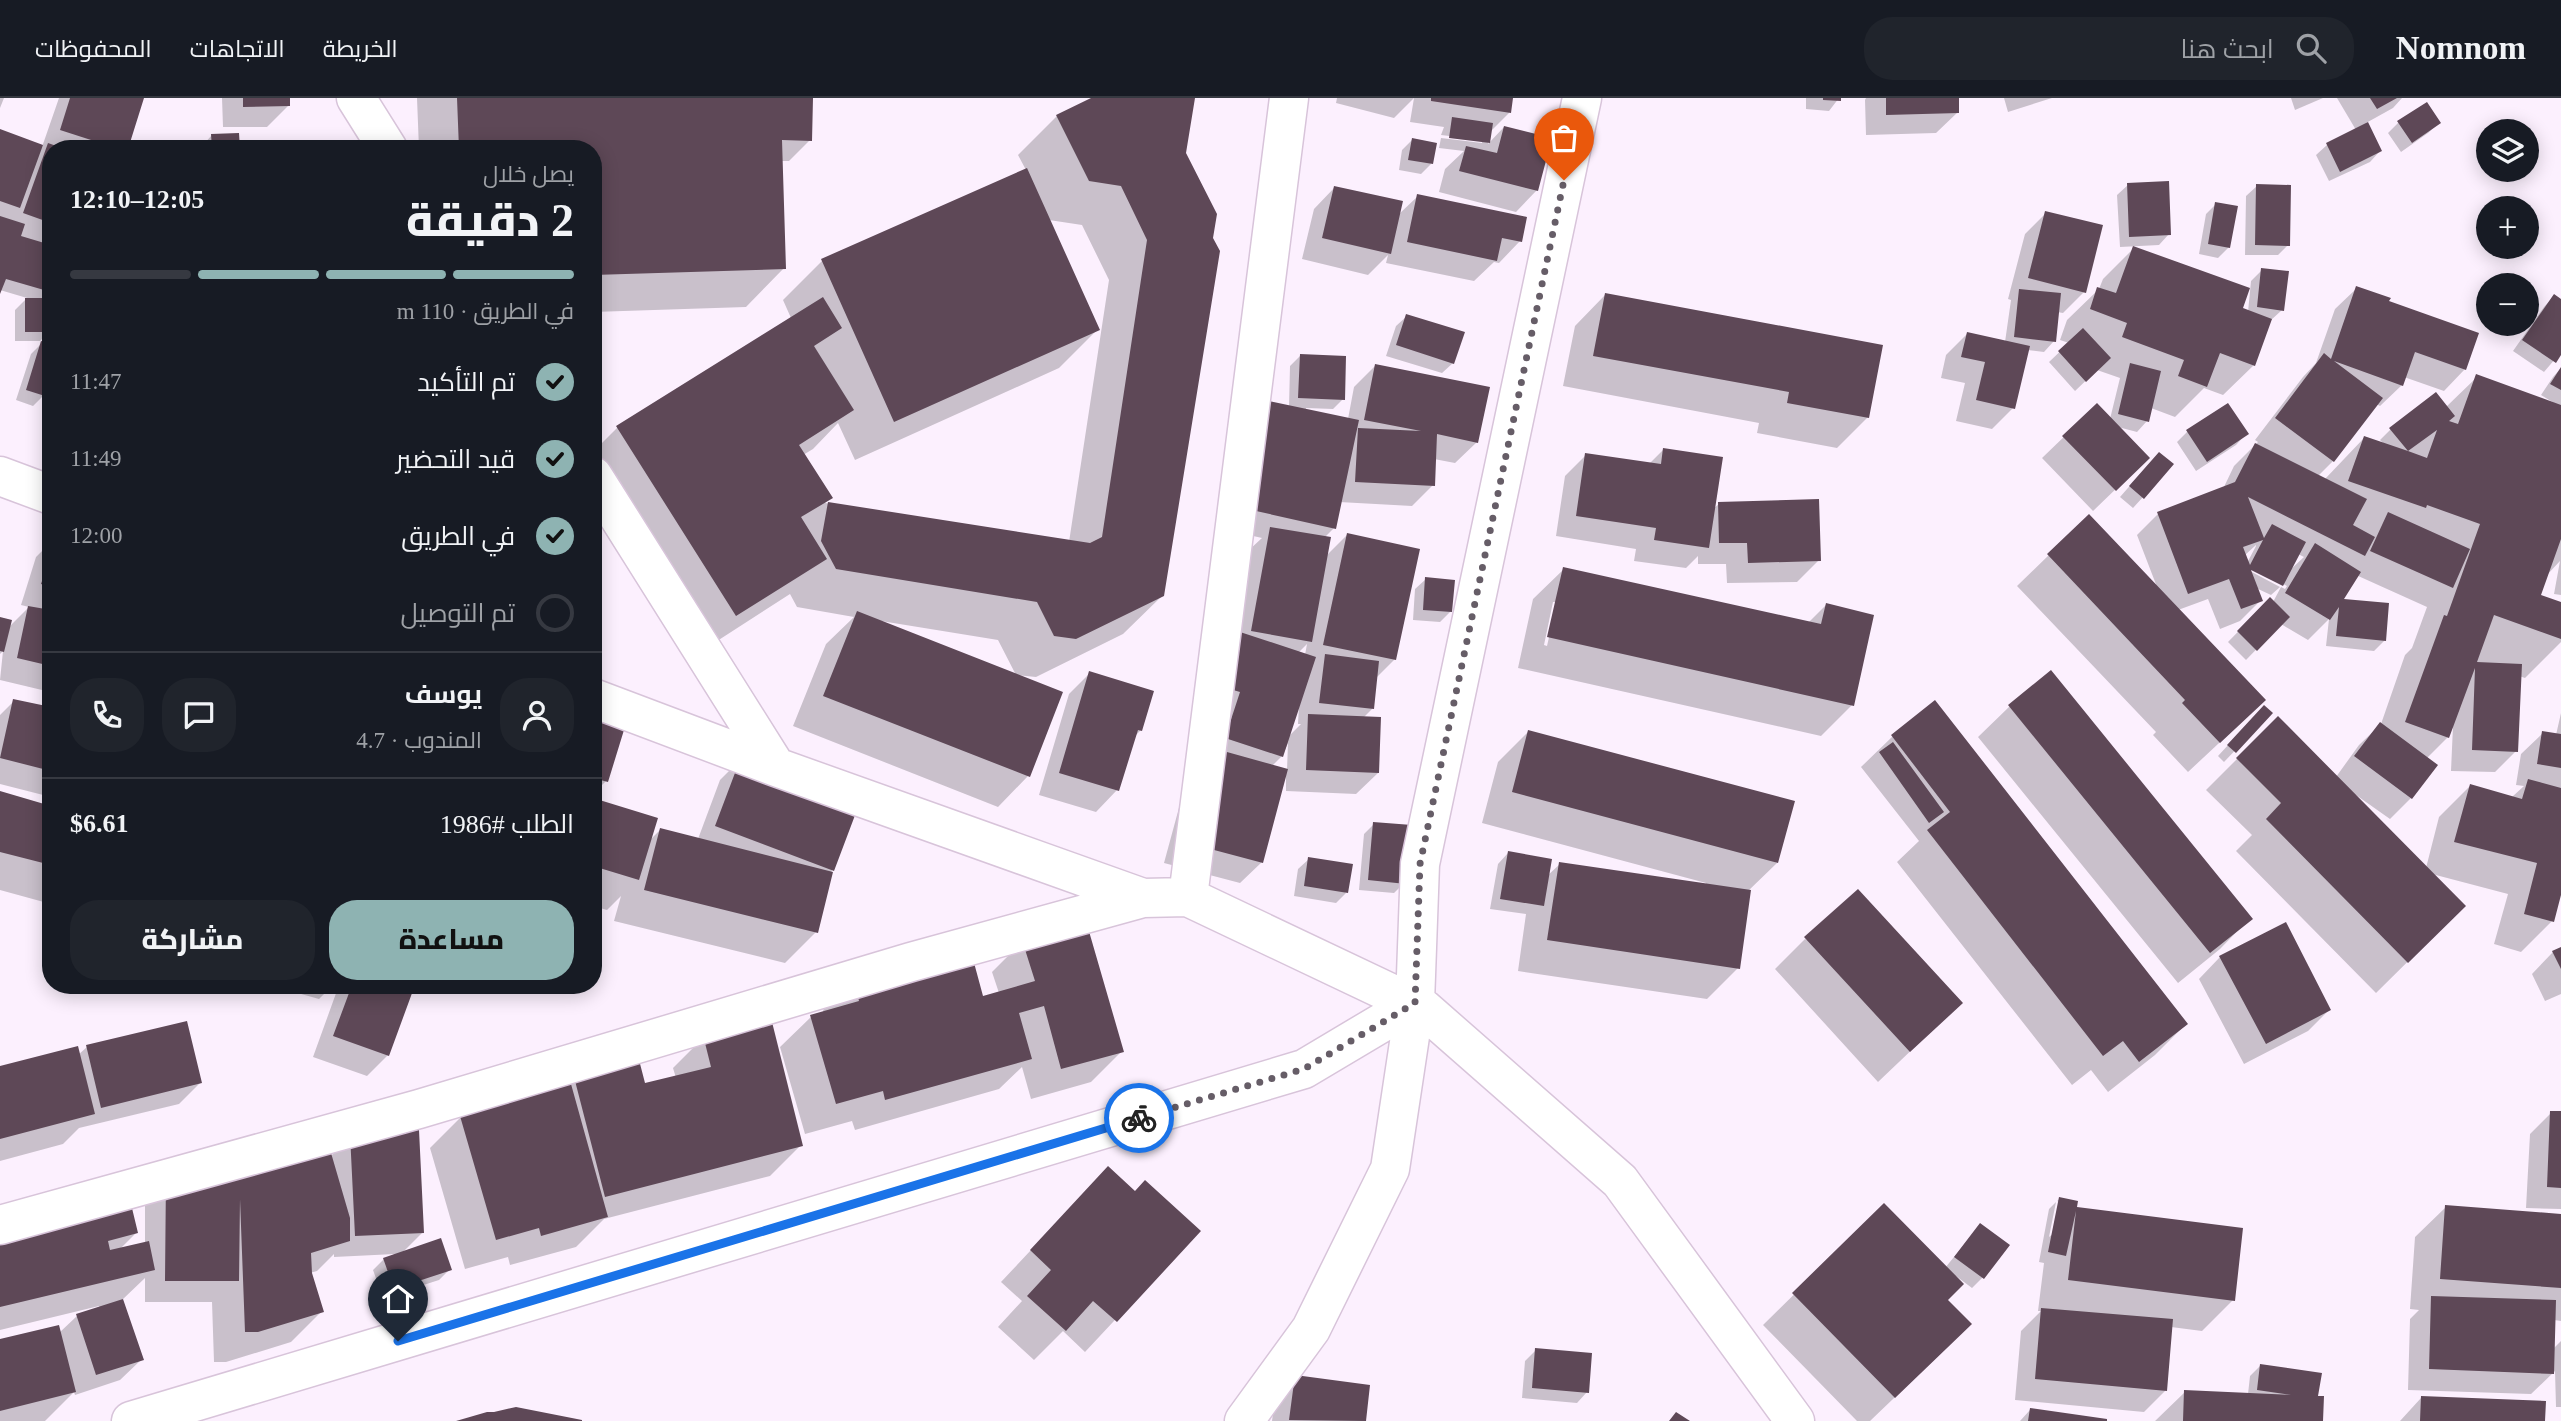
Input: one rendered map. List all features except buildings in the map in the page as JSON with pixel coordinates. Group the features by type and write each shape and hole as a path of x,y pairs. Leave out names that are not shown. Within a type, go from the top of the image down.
{"street":[{"path":"356,98 382,140"},
{"path":"1188,897 1289,98"},
{"path":"1244,1421 1311,1329 1390,1169 1415,1003 1420,864 1582,98"},
{"path":"0,476 42,492"},
{"path":"602,490 776,767"},
{"path":"602,701 776,767 1143,898"},
{"path":"0,1225 419,1109 898,965 1143,898 1188,897 1415,1003 1620,1181 1795,1421"},
{"path":"131,1421 1304,1069 1415,1003"}],"way so far":[{"path":"1139,1118 1304,1069 1415,1003 1420,864 1564,180"}],"route":[{"path":"398,1341 1139,1118"}]}
